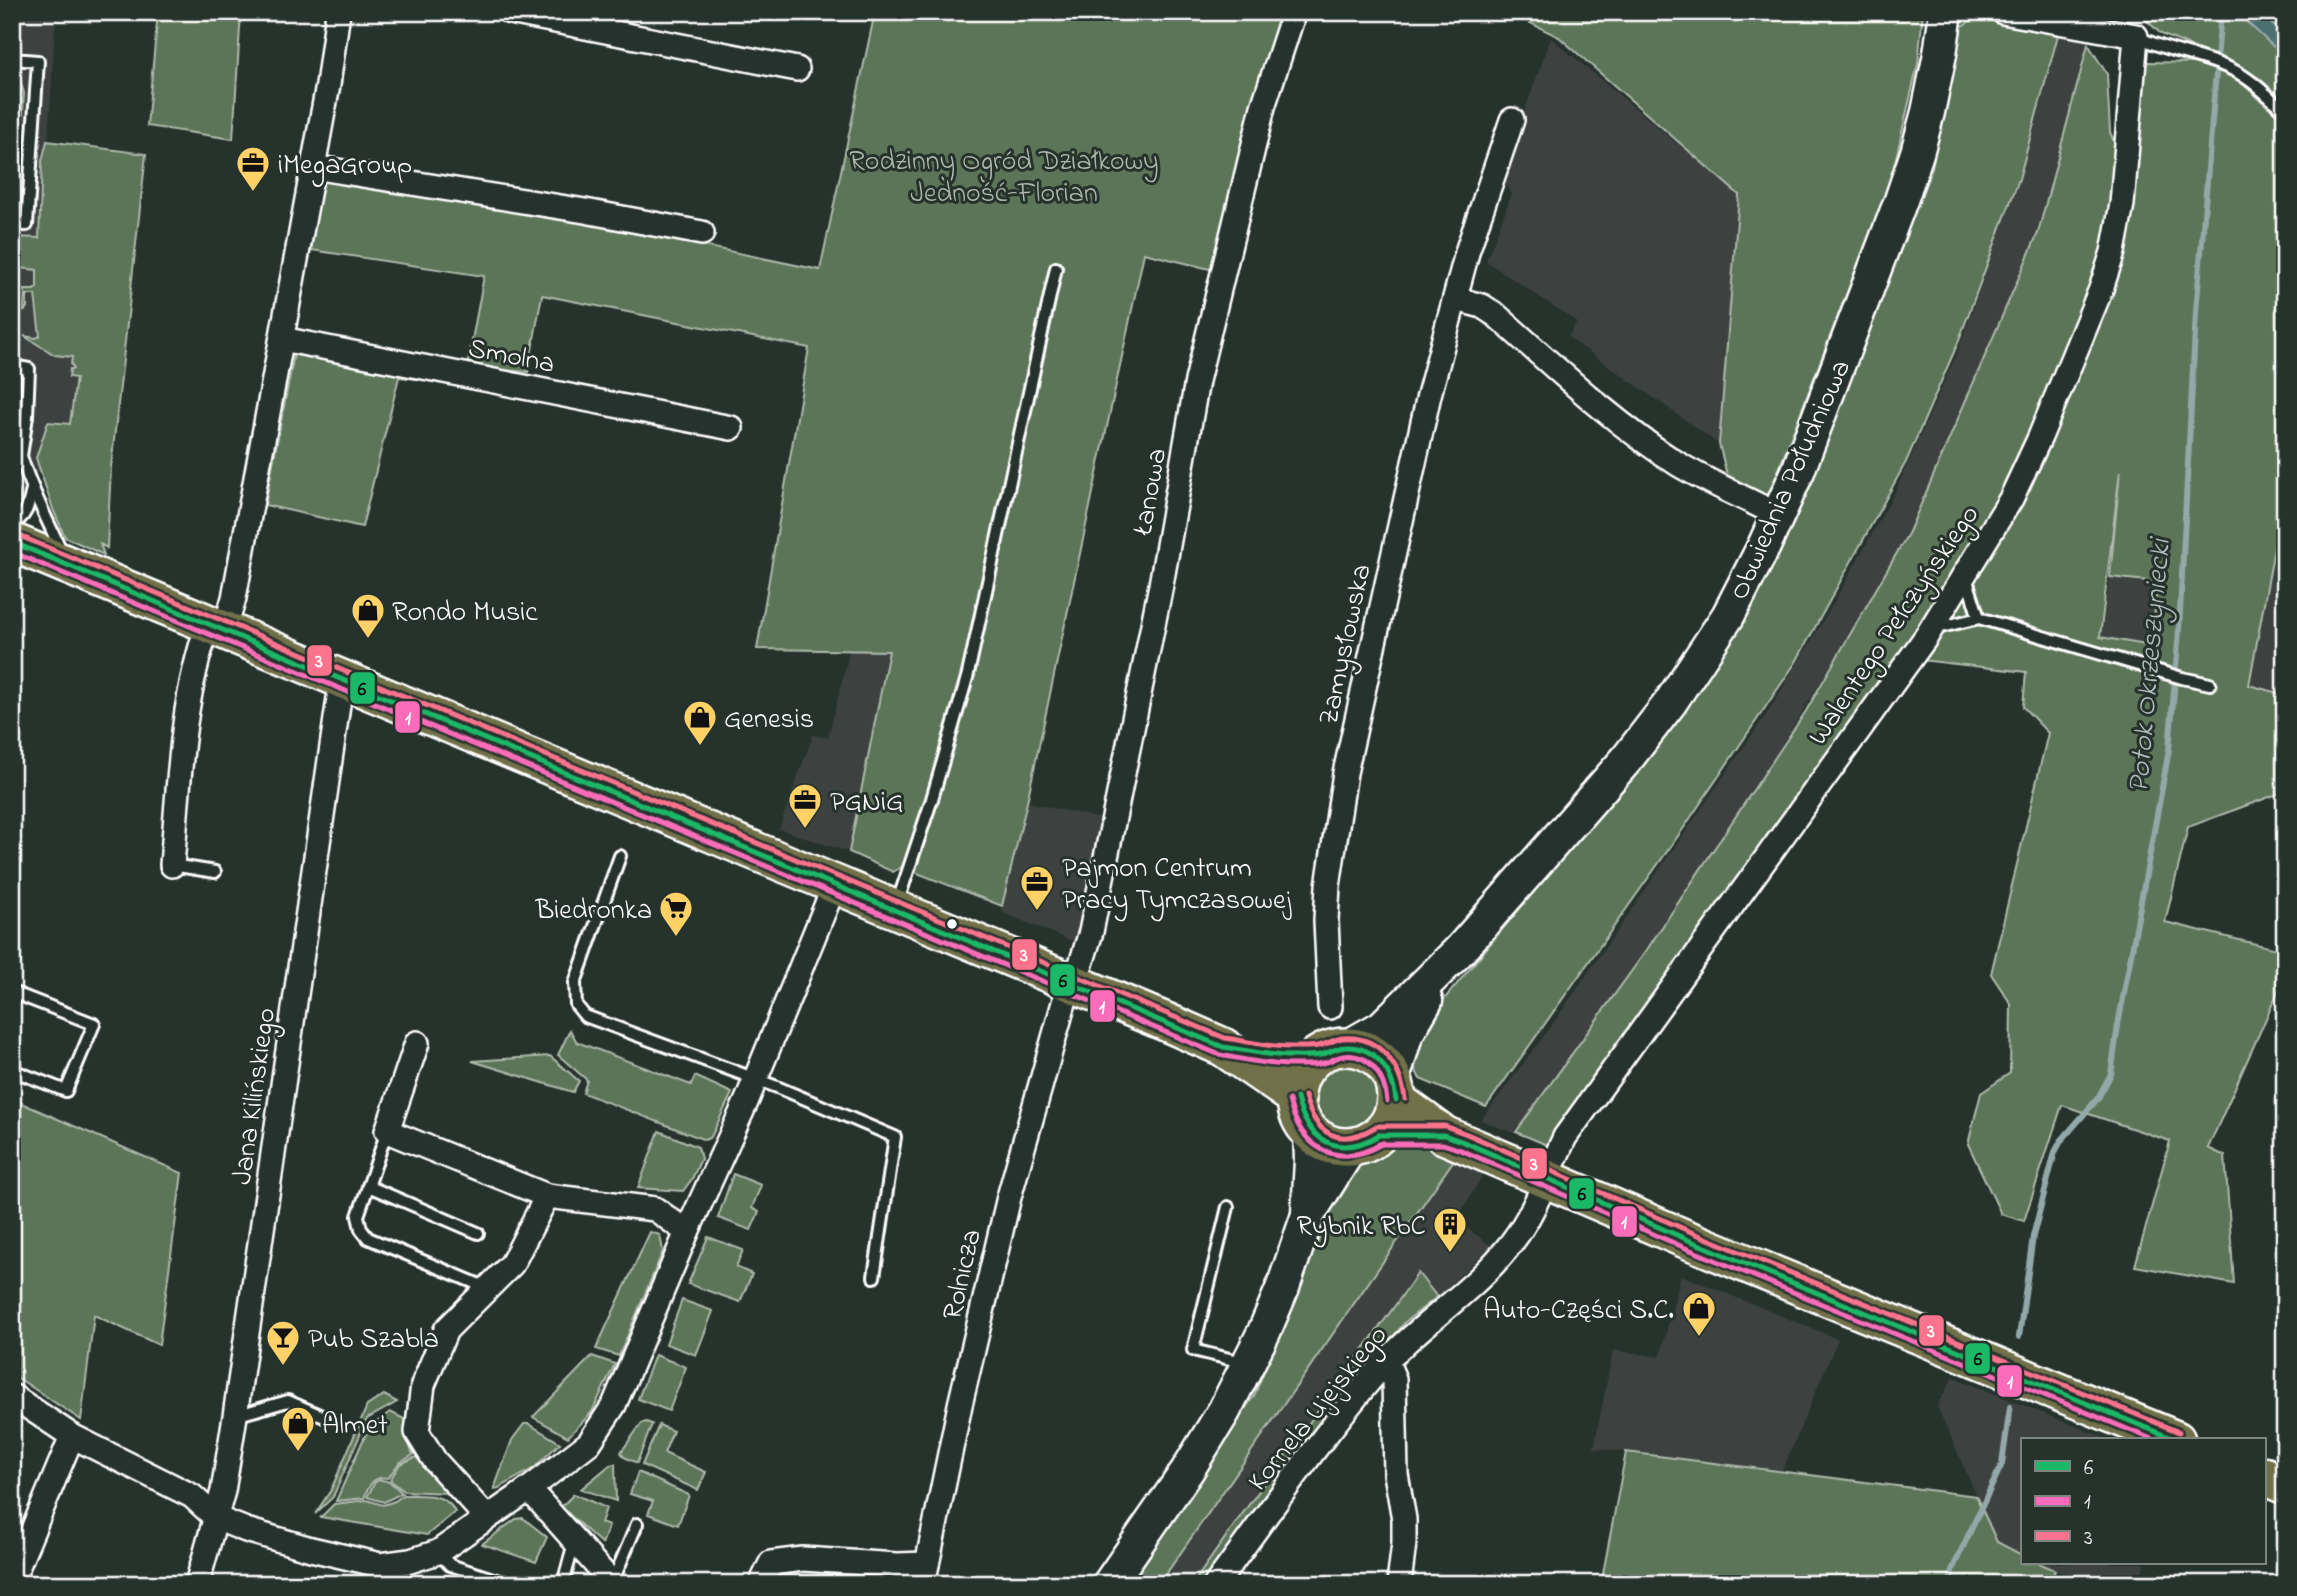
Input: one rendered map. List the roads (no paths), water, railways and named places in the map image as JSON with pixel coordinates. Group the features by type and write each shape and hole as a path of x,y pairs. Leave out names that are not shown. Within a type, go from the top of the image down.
{"main road":[{"name":"Obwiednia Południowa","path":"1334,1051 1377,1031 1460,950 1626,760 1670,703 1728,616 1778,515 1832,382 1913,166 1933,88 1946,12"},
{"path":"12,542 1223,1046 1275,1055 1363,1050 1377,1058 1388,1070 1395,1090 1391,1120 1365,1141 1308,1214"},
{"name":"Obwiednia Południowa","path":"1395,1090 1401,1048 1411,1025 1460,950"},
{"path":"1223,1046 1303,1114 1327,1143 1444,1135"},
{"path":"1108,1584 1206,1441 1249,1364 1283,1287 1308,1214 1311,1161 1303,1114 1303,1072 1334,1051"},
{"path":"1395,1090 1444,1135 1686,1239 2171,1438"},
{"path":"2266,1477 2285,1485"}],"street":[{"path":"172,865 184,738 196,661 234,598 328,85 338,12"},
{"path":"510,12 797,69"},
{"name":"Łanowa","path":"1073,983 1082,964 1091,932 1108,851 1205,344 1263,107 1294,12"},
{"path":"2003,12 2136,36"},
{"name":"Walentego Pełczyńskiego","path":"1546,1178 1565,1137 1926,637 2011,499 2040,437 2101,289 2113,252 2122,204 2136,36"},
{"name":"Zamysłowska","path":"1330,1007 1326,920 1328,886 1345,773 1429,396 1468,249 1512,120"},
{"path":"313,167 585,211 702,233"},
{"path":"1456,299 1482,306 1496,315 1593,401 1680,465 1778,515"},
{"name":"Smolna","path":"282,339 731,428"},
{"name":"Jana Kilińskiego","path":"197,1584 223,1491 343,681"},
{"path":"12,1396 72,1436 192,1496 216,1518 246,1530 380,1565 410,1561 438,1552 529,1489 589,1443 614,1405 755,1079 835,884"},
{"name":"Rolnicza","path":"925,1574 960,1405 1009,1197 1065,999 1073,983"},
{"path":"417,1043 387,1131 547,1196 655,1209 687,1231"},
{"name":"Kornela Ujejskiego","path":"1216,1584 1386,1360 1474,1283 1510,1245 1527,1221 1546,1178"},
{"path":"487,1518 435,1461 417,1432 423,1385 446,1330 512,1264 547,1196"},
{"path":"1386,1360 1394,1379 1395,1464 1404,1520 1399,1584"},
{"path":"12,1580 72,1436"},
{"path":"529,1489 612,1583"},
{"path":"761,1584 771,1563 803,1559 897,1565 925,1574"}],"lane":[{"path":"2136,36 2157,47 2225,66 2253,83 2285,112"},
{"path":"12,59 38,61 27,225 12,225"},
{"path":"895,909 932,799 968,674 1056,268"},
{"path":"12,366 29,369 27,416 21,456"},
{"path":"12,445 21,456 32,489 69,566"},
{"path":"12,524 25,512 32,489"},
{"path":"1965,575 1979,618"},
{"path":"1926,637 1941,627 1979,618 2210,684"},
{"path":"620,856 575,983 576,1005 585,1016 755,1079 895,1137 874,1277"},
{"path":"172,865 215,872"},
{"path":"12,992 94,1024 66,1091 12,1070"},
{"path":"387,1131 358,1216 361,1229 368,1238 487,1288"},
{"path":"368,1186 478,1233"},
{"path":"1228,1207 1193,1350 1249,1364"},
{"path":"235,1416 288,1401 324,1417"},
{"path":"612,1583 637,1524"},
{"path":"563,1584 575,1540"},
{"path":"438,1552 450,1565 509,1584"}],"water":[{"path":"2236,12 2257,12 2285,35 2285,57"}],"waterway":[{"name":"Potok Okrzeszyniecki","path":"2019,1337 2033,1236 2055,1152 2061,1141 2098,1098 2111,1074 2169,750 2179,630 2196,312 2221,12"},
{"name":"Potok Okrzeszyniecki","path":"1950,1584 1952,1570 2002,1464 2010,1407"}],"place":[{"name":"iMegaGroup","path":"253,193"},
{"name":"Rondo Music","path":"368,640"},
{"name":"Genesis","path":"700,747"},
{"name":"PGNiG","path":"805,830"},
{"name":"Pajmon Centrum Pracy Tymczasowej","path":"1037,912"},
{"name":"Biedronka","path":"676,938"},
{"name":"Rybnik RbC","path":"1450,1254"},
{"name":"Auto-Części S.C.","path":"1699,1338"},
{"name":"Pub Szabla","path":"283,1367"},
{"name":"Almet","path":"298,1453"}],"park label":[{"name":"Rodzinny Ogród Działkowy Jedność-Florian","path":"1004,175"}]}
